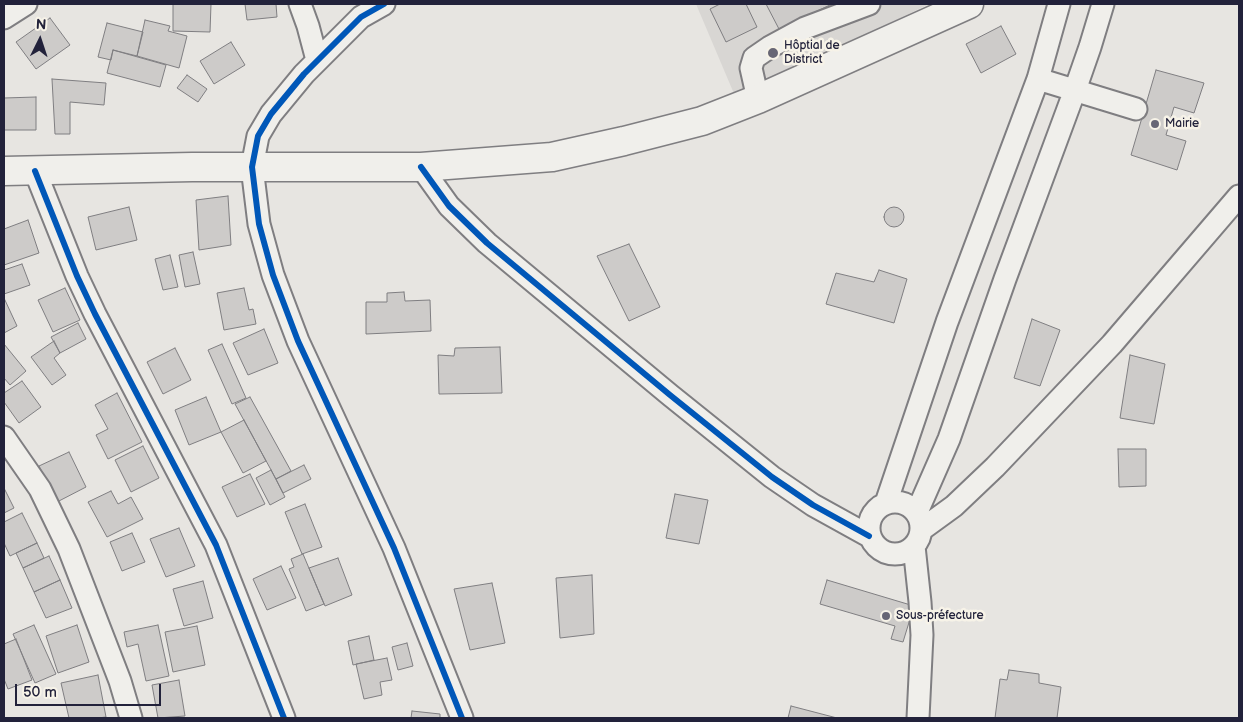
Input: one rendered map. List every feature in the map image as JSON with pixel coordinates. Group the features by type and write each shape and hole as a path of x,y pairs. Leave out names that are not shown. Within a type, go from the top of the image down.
{"main road":[{"path":"4,171 110,168 421,167 552,157 624,141 702,120 758,99 969,4"}],"street":[{"path":"4,18 26,4"},
{"path":"300,4 308,26 316,60"},
{"path":"384,4 361,17 316,60 271,114 258,136 252,167 259,224 272,275 298,341 394,548 462,718"},
{"path":"758,99 751,68 754,58 770,47 806,28 869,4"},
{"path":"886,502 947,322 1038,79 1059,4"},
{"path":"918,718 922,635 917,530 911,506 895,501 886,502 873,512 869,520 869,536 880,550 889,554 906,552 917,530 1005,279 1075,90 1090,48 1102,4"},
{"path":"1038,79 1136,109"},
{"path":"421,167 449,206 487,243 670,395 772,477 813,505 869,536"},
{"path":"35,171 77,276 95,314 216,545 284,718"},
{"path":"917,530 954,506 995,467 1112,344 1239,196"},
{"path":"4,437 40,488 68,549 120,682 131,718"}],"shaded area":[{"name":"Hôptial de District","path":"696,4 929,4 784,75 735,96"}],"building":[{"path":"173,4 211,4 210,32 173,31"},
{"path":"245,4 276,4 277,17 247,20"},
{"path":"720,4 746,4 757,27 726,42 710,9"},
{"path":"766,4 832,4 779,29"},
{"path":"50,18 70,45 36,69 16,42"},
{"path":"145,20 170,26 168,31 187,36 179,68 137,56"},
{"path":"107,23 143,32 137,56 113,50 111,60 98,57"},
{"path":"1001,26 1016,54 981,73 966,44"},
{"path":"231,42 245,65 214,84 200,61"},
{"path":"113,50 166,65 160,87 107,73"},
{"name":"Mairie","path":"1156,70 1204,83 1194,113 1174,107 1166,135 1186,141 1177,170 1131,155"},
{"path":"187,75 207,89 198,102 177,88"},
{"path":"52,79 106,83 104,105 70,102 70,134 55,134"},
{"path":"36,97 36,130 4,130 4,98"},
{"path":"228,196 231,245 199,250 196,200"},
{"path":"129,207 137,240 96,250 88,217"},
{"path":"894,207 901,210 904,217 901,224 894,227 887,224 884,217 887,210"},
{"path":"28,220 39,253 4,265 4,229"},
{"path":"629,244 660,307 629,321 597,256"},
{"path":"193,252 200,284 185,287 179,255"},
{"path":"170,255 178,287 163,290 155,259"},
{"path":"22,264 30,285 4,294 4,270"},
{"path":"879,270 907,279 894,323 826,304 836,273 874,282"},
{"path":"65,288 80,320 53,332 38,300"},
{"path":"244,288 249,310 253,309 256,324 224,330 217,293"},
{"path":"404,292 405,301 430,300 431,331 366,334 366,302 387,302 387,293"},
{"path":"4,298 17,326 4,333"},
{"path":"1032,319 1060,330 1040,386 1014,378"},
{"path":"78,323 86,339 60,353 51,337"},
{"path":"264,329 278,363 248,375 233,343"},
{"path":"54,341 60,353 54,358 66,375 52,385 31,357"},
{"path":"4,344 26,371 10,385 4,378"},
{"path":"222,344 246,398 232,404 208,350"},
{"path":"500,347 502,393 439,394 438,355 454,356 455,348"},
{"path":"175,348 191,380 163,394 147,362"},
{"path":"1130,355 1165,364 1154,424 1120,418"},
{"path":"22,381 41,407 19,423 4,402 4,393"},
{"path":"117,393 142,442 108,459 96,435 108,429 95,405"},
{"path":"206,397 221,432 189,445 175,410"},
{"path":"250,397 291,471 276,479 235,404"},
{"path":"244,420 266,461 243,473 221,432"},
{"path":"143,446 159,478 131,492 115,460"},
{"path":"1118,449 1146,449 1146,486 1119,487"},
{"path":"69,452 86,487 57,502 39,466"},
{"path":"304,465 311,479 283,493 276,479"},
{"path":"271,470 285,497 270,505 256,478"},
{"path":"250,474 265,504 237,517 222,487"},
{"path":"4,488 14,508 4,513"},
{"path":"111,491 118,504 131,497 143,519 107,537 88,502"},
{"path":"675,494 708,500 699,544 666,538"},
{"path":"305,504 322,547 302,554 285,512"},
{"path":"22,513 37,543 10,556 4,543 4,522"},
{"path":"179,528 195,566 166,577 150,539"},
{"path":"132,533 145,562 122,571 110,542"},
{"path":"37,543 44,558 23,568 16,553"},
{"path":"303,554 324,604 306,611 289,569 294,567 291,559"},
{"path":"49,556 60,580 34,592 23,568"},
{"path":"338,558 352,595 325,606 309,568"},
{"path":"281,566 296,598 267,610 253,579"},
{"path":"592,575 594,634 560,638 556,578"},
{"path":"60,580 72,608 46,618 34,592"},
{"name":"Sous-préfecture","path":"827,580 914,606 903,642 891,639 895,626 820,604"},
{"path":"203,581 213,618 184,626 173,589"},
{"path":"492,583 505,643 470,650 454,589"},
{"path":"34,625 56,674 35,683 13,634"},
{"path":"77,625 89,662 58,673 46,636"},
{"path":"158,625 169,676 146,681 138,644 127,647 124,632"},
{"path":"197,626 205,665 173,672 165,632"},
{"path":"369,636 374,660 353,665 348,641"},
{"path":"16,639 32,680 8,689 4,679 4,644"},
{"path":"407,643 413,666 398,670 392,647"},
{"path":"387,658 392,680 380,682 382,695 364,699 356,664"},
{"path":"1009,670 1039,674 1039,683 1061,687 1057,718 995,718 1000,679 1007,680"},
{"path":"98,675 106,717 69,718 61,683"},
{"path":"179,680 185,716 158,718 152,685"},
{"path":"791,706 837,718 788,718"},
{"path":"412,711 440,714 440,718 411,718"}],"cycle path":[{"path":"384,4 361,17 304,74 271,114 258,136 252,167 259,224 273,275 298,341 394,548 462,718"},
{"path":"421,167 449,206 487,243 670,395 772,477 813,505 869,536"},
{"path":"35,171 77,276 95,314 216,545 284,718"}],"place":[{"name":"Hôptial de District","path":"773,53"},
{"name":"Mairie","path":"1155,124"},
{"name":"Sous-préfecture","path":"886,616"}]}
